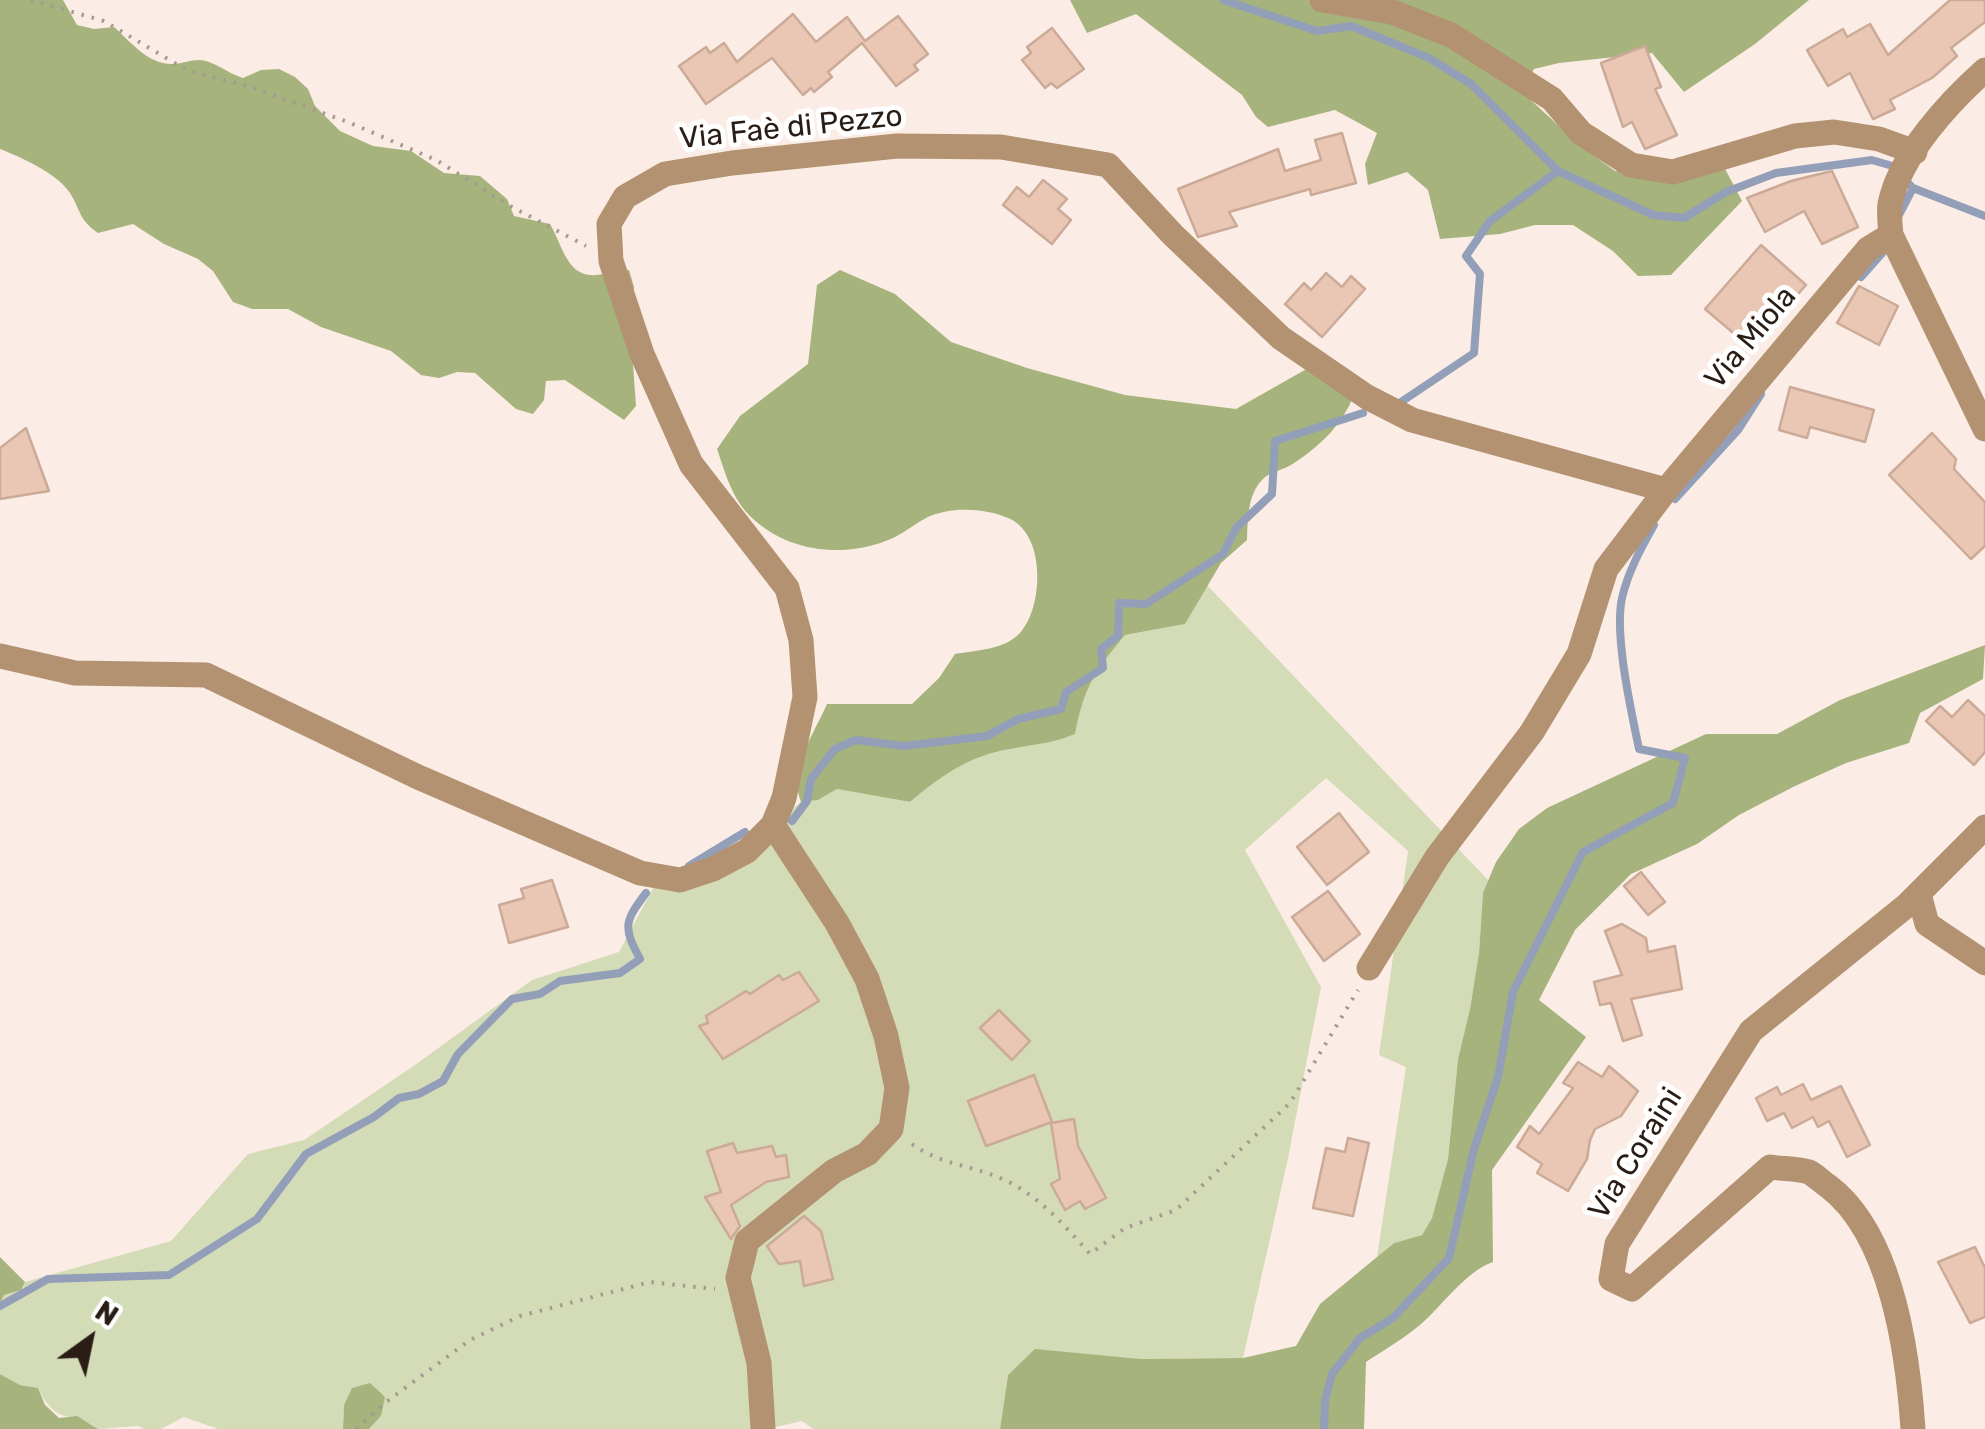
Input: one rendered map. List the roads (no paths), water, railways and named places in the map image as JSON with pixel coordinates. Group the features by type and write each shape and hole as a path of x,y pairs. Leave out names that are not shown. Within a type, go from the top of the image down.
{"street":[{"path":"1322,0 1392,12 1451,36 1552,99 1581,133 1630,166 1673,172 1795,136 1834,132 1880,138 1915,152"},
{"path":"1985,70 1952,100 1915,152 1901,172 1890,205 1890,235 1985,429"},
{"name":"Via Faè di Pezzo","path":"0,656 75,673 206,674 418,777 640,874 680,880 713,870 747,851 772,825 784,798 804,697 801,640 788,588 692,464 642,354 610,261 608,224 625,198 665,174 732,162 897,146 1001,147 1108,165 1281,338 1367,397 1412,420 1666,490"},
{"name":"Via Miola","path":"1369,968 1437,857 1532,732 1579,654 1606,569 1666,490 1868,249 1890,235"},
{"path":"763,1429 759,1363 738,1278 748,1241 834,1171 867,1154 891,1129 896,1088 886,1036 868,979 772,825"},
{"name":"Via Coraini","path":"1913,1429 1910,1383 1892,1298 1868,1231 1842,1196 1810,1172 1770,1167 1632,1289 1611,1279 1617,1244 1751,1030 1918,894 1985,827"},
{"path":"1918,894 1926,924 1985,963"}],"waterway":[{"path":"1223,0 1317,31 1351,26 1429,58 1471,84 1558,171 1653,215 1684,218 1726,192 1776,173 1872,160 1889,165"},
{"path":"1401,402 1474,353 1480,274 1466,256 1490,221 1558,171"},
{"path":"1907,182 1913,188 1985,216"},
{"path":"1899,215 1913,188"},
{"path":"1861,277 1884,251"},
{"path":"1675,499 1738,430 1761,394"},
{"path":"792,821 807,801 811,779 835,749 856,740 904,746 987,736 1018,719 1061,709 1066,692 1103,668 1101,649 1118,636 1119,603 1146,604 1223,554 1236,528 1272,494 1275,441 1363,413"},
{"path":"1324,1429 1325,1401 1332,1374 1360,1338 1393,1318 1449,1258 1474,1149 1498,1077 1513,992 1583,852 1673,803 1685,758 1639,749 1620,632 1625,588 1654,525"},
{"path":"689,866 745,832"},
{"path":"0,1306 48,1279 169,1275 257,1219 306,1154 374,1117 399,1098 419,1094 443,1081 458,1054 512,999 540,994 560,981 620,973 640,959 628,925 646,893"}]}
